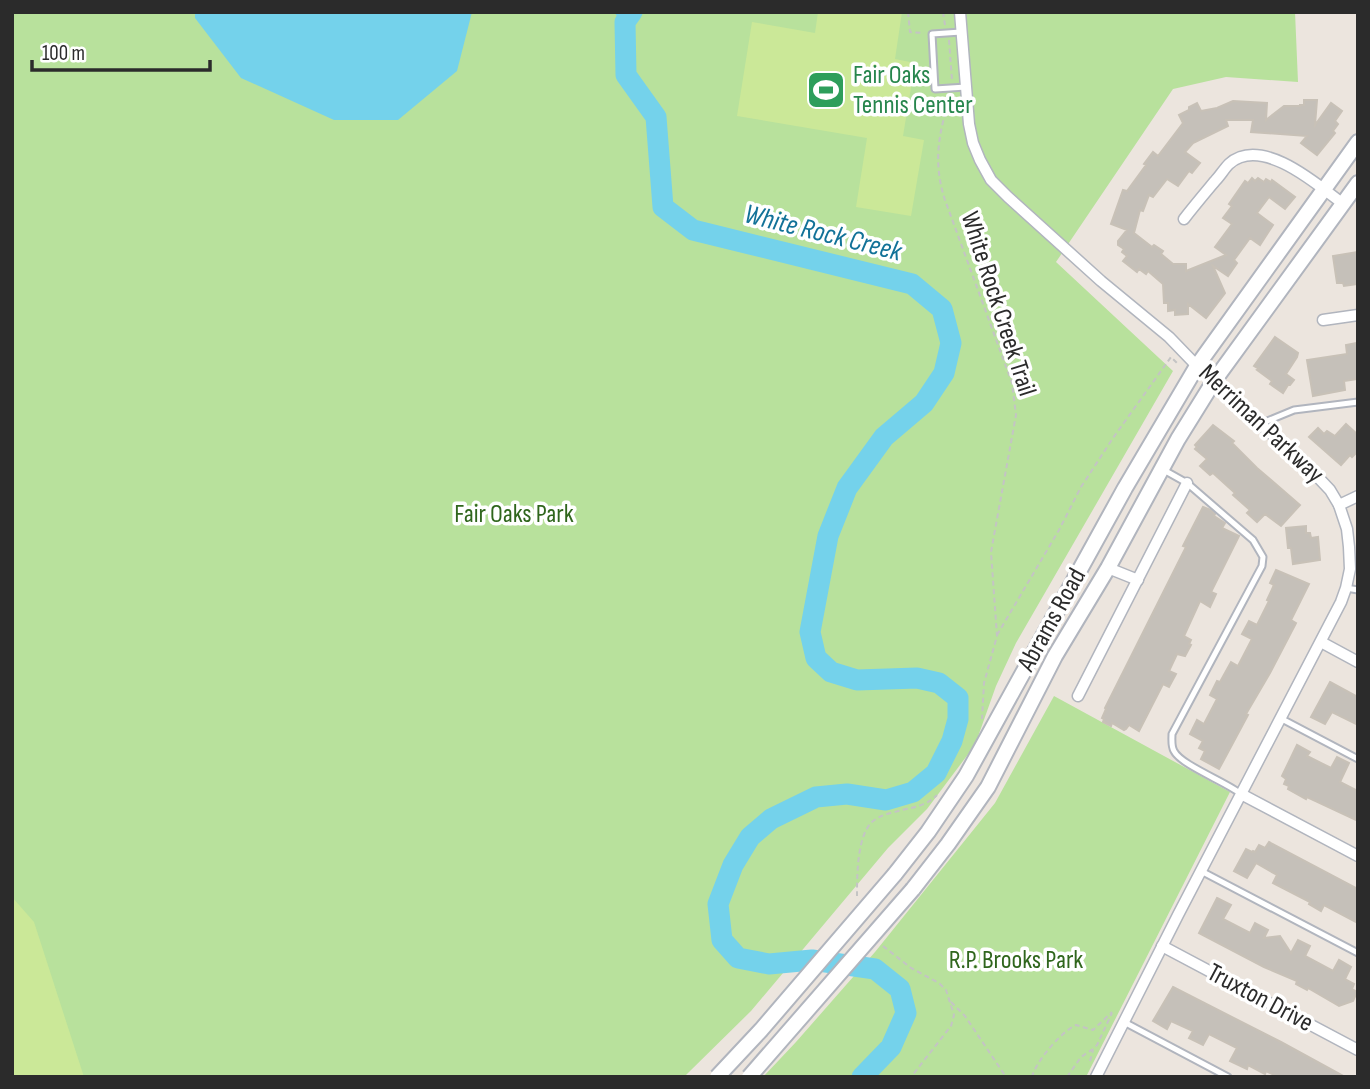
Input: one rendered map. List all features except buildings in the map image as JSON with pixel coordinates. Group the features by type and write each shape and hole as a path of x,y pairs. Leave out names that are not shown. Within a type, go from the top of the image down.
{"main road":[{"name":"Abrams Road","path":"717,1077 761,1030 928,832 966,776 1086,557 1197,366 1358,142"},
{"name":"Abrams Road","path":"749,1077 913,889 988,787 1055,656 1108,568 1178,439 1214,381 1358,183"},
{"path":"1086,557 1108,568"}],"street":[{"name":"Merriman Parkway","path":"960,12 969,124 973,143 991,180 1091,272 1169,337 1312,471 1330,490 1339,505 1347,529 1349,569 1346,588 1321,642 1096,1077"},
{"path":"1184,219 1229,164 1240,157 1255,155 1273,158 1289,166 1343,204"},
{"path":"1323,320 1358,315"},
{"path":"1078,696 1187,483"},
{"path":"1339,505 1358,496"},
{"path":"1108,568 1138,580"},
{"path":"1321,642 1358,662"},
{"path":"1241,794 1358,856"},
{"name":"Truxton Drive","path":"1162,946 1358,1050"}],"lane":[{"path":"961,32 932,34 935,89 966,87"},
{"path":"1259,424 1294,410 1358,402"},
{"path":"1162,469 1187,483 1253,540 1263,557 1262,566 1172,734 1172,749 1180,759 1241,794"},
{"path":"1346,588 1358,590"},
{"path":"1280,718 1358,759"},
{"path":"1201,871 1358,953"},
{"path":"1124,1023 1228,1077"}],"path":[{"path":"908,12 910,32 932,34"},
{"name":"White Rock Creek Trail","path":"943,12 948,33 953,88 944,114 938,149 938,176 1012,383 1016,415 991,552 997,636 984,683 982,720"},
{"path":"997,636 1081,487 1113,438 1171,357 1180,366"},
{"path":"857,897 857,876 863,839 870,823 883,815 922,805 937,794"},
{"path":"880,944 911,968 939,983 946,990 954,1015 951,1026 911,1077"},
{"path":"950,1001 965,1016 1006,1077"},
{"path":"1032,1077 1037,1064 1067,1030 1076,1025 1093,1030 1112,1012 1091,1056"},
{"path":"1067,1077 1084,1054 1093,1049"}],"green space":[{"name":"Fair Oaks Park","path":"12,12 1295,12 1298,82 1226,77 1173,89 1056,262 1173,371 1016,643 996,686 975,745 927,809 888,848 751,1011 684,1077 83,1077 12,903"},
{"name":"Fair Oaks Tennis Center","path":"818,12 902,12 895,59 915,63 903,136 924,140 911,216 856,207 867,138 737,116 752,22 815,33"},
{"name":"R.P. Brooks Park","path":"1054,696 1230,792 1086,1077 763,1077 875,952 995,803"},
{"path":"12,897 34,922 84,1077 12,1077"}],"water":[{"path":"195,12 472,12 457,71 398,120 334,120 241,78 195,18"}],"waterway":[{"path":"616,12 625,22"},
{"name":"White Rock Creek","path":"632,12 625,22 626,75 656,117 663,207 693,230 912,284 942,309 951,343 944,373 924,403 884,437 847,488 828,536 810,632 816,658 831,672 857,680 917,678 939,683 958,698 958,719 952,741 936,773 913,792 886,800 847,794 816,797 771,819 750,837 733,865 718,904 722,940 738,958 769,964 812,960 875,969 900,989 906,1013 891,1047 862,1077"}],"place":[{"name":"Fair Oaks Tennis Center","path":"826,90"}]}
